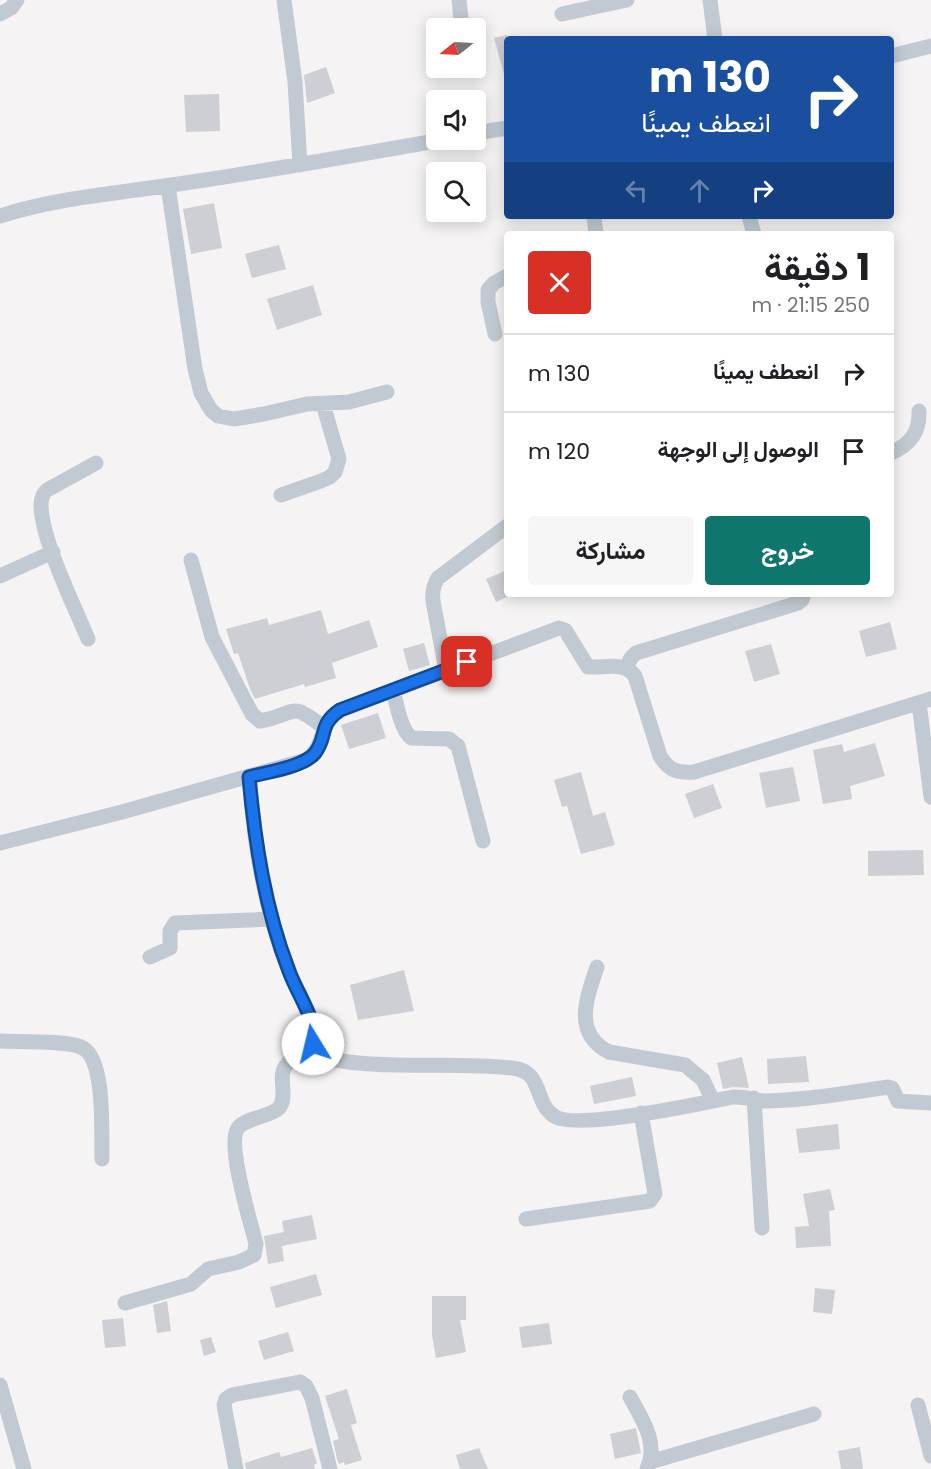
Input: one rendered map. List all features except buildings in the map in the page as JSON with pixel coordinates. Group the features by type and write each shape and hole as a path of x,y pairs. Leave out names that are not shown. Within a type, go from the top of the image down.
{"street":[{"path":"0,14 17,0"},
{"path":"284,0 295,82 300,165"},
{"path":"459,0 461,18"},
{"path":"562,14 627,0"},
{"path":"710,0 715,36"},
{"path":"894,55 931,46"},
{"path":"486,131 504,128"},
{"path":"0,216 68,199 168,186 426,143"},
{"path":"168,186 195,369 205,403 218,416 234,419 308,404 349,402 387,392"},
{"path":"495,334 488,302 488,290 504,278"},
{"path":"281,495 321,481 335,472 339,459 323,404"},
{"path":"894,452 904,447 912,439 918,427 919,411"},
{"path":"88,639 53,552 41,508 43,493 96,463"},
{"path":"446,670 433,601 434,584 438,578 504,528"},
{"path":"0,576 53,552"},
{"path":"191,560 212,637 252,714 260,721 290,711 301,711 323,727"},
{"path":"626,667 636,653 798,603 803,597"},
{"path":"0,843 122,812 306,760 316,751 323,727 330,716 340,710 559,628 565,630 588,667 626,667 636,676 660,756 667,767 684,773 694,772 925,701 931,797"},
{"path":"393,690 403,726 411,738 449,739 458,746 483,841"},
{"path":"125,1303 191,1284 208,1269 239,1262 254,1255 256,1244 237,1172 236,1132 240,1126 278,1109 282,1101 283,1069 287,1063 313,1044 314,1028 289,971 272,919 263,880 249,777"},
{"path":"150,957 170,948 170,930 175,923 272,919"},
{"path":"597,967 584,1009 590,1034 599,1046 609,1052 685,1065 704,1080 713,1101"},
{"path":"0,1041 66,1044 86,1050 99,1079 102,1159"},
{"path":"303,1053 334,1062 356,1064 455,1065 518,1069 527,1072 532,1077 548,1111 555,1118 585,1121 733,1097 767,1101 861,1092 888,1087 893,1090 898,1101 931,1103"},
{"path":"753,1098 762,1228"},
{"path":"526,1219 650,1201 656,1194 641,1113"},
{"path":"236,1469 224,1405 226,1399 232,1395 300,1382 308,1388 312,1398 330,1469"},
{"path":"0,1385 24,1469"},
{"path":"630,1397 648,1433 651,1446 648,1466 814,1414"},
{"path":"918,1405 931,1456"}],"route":[{"path":"313,1044 314,1028 289,971 270,911 256,836 249,777 291,765 312,756 320,741 323,727 330,716 340,710 467,662"}]}
